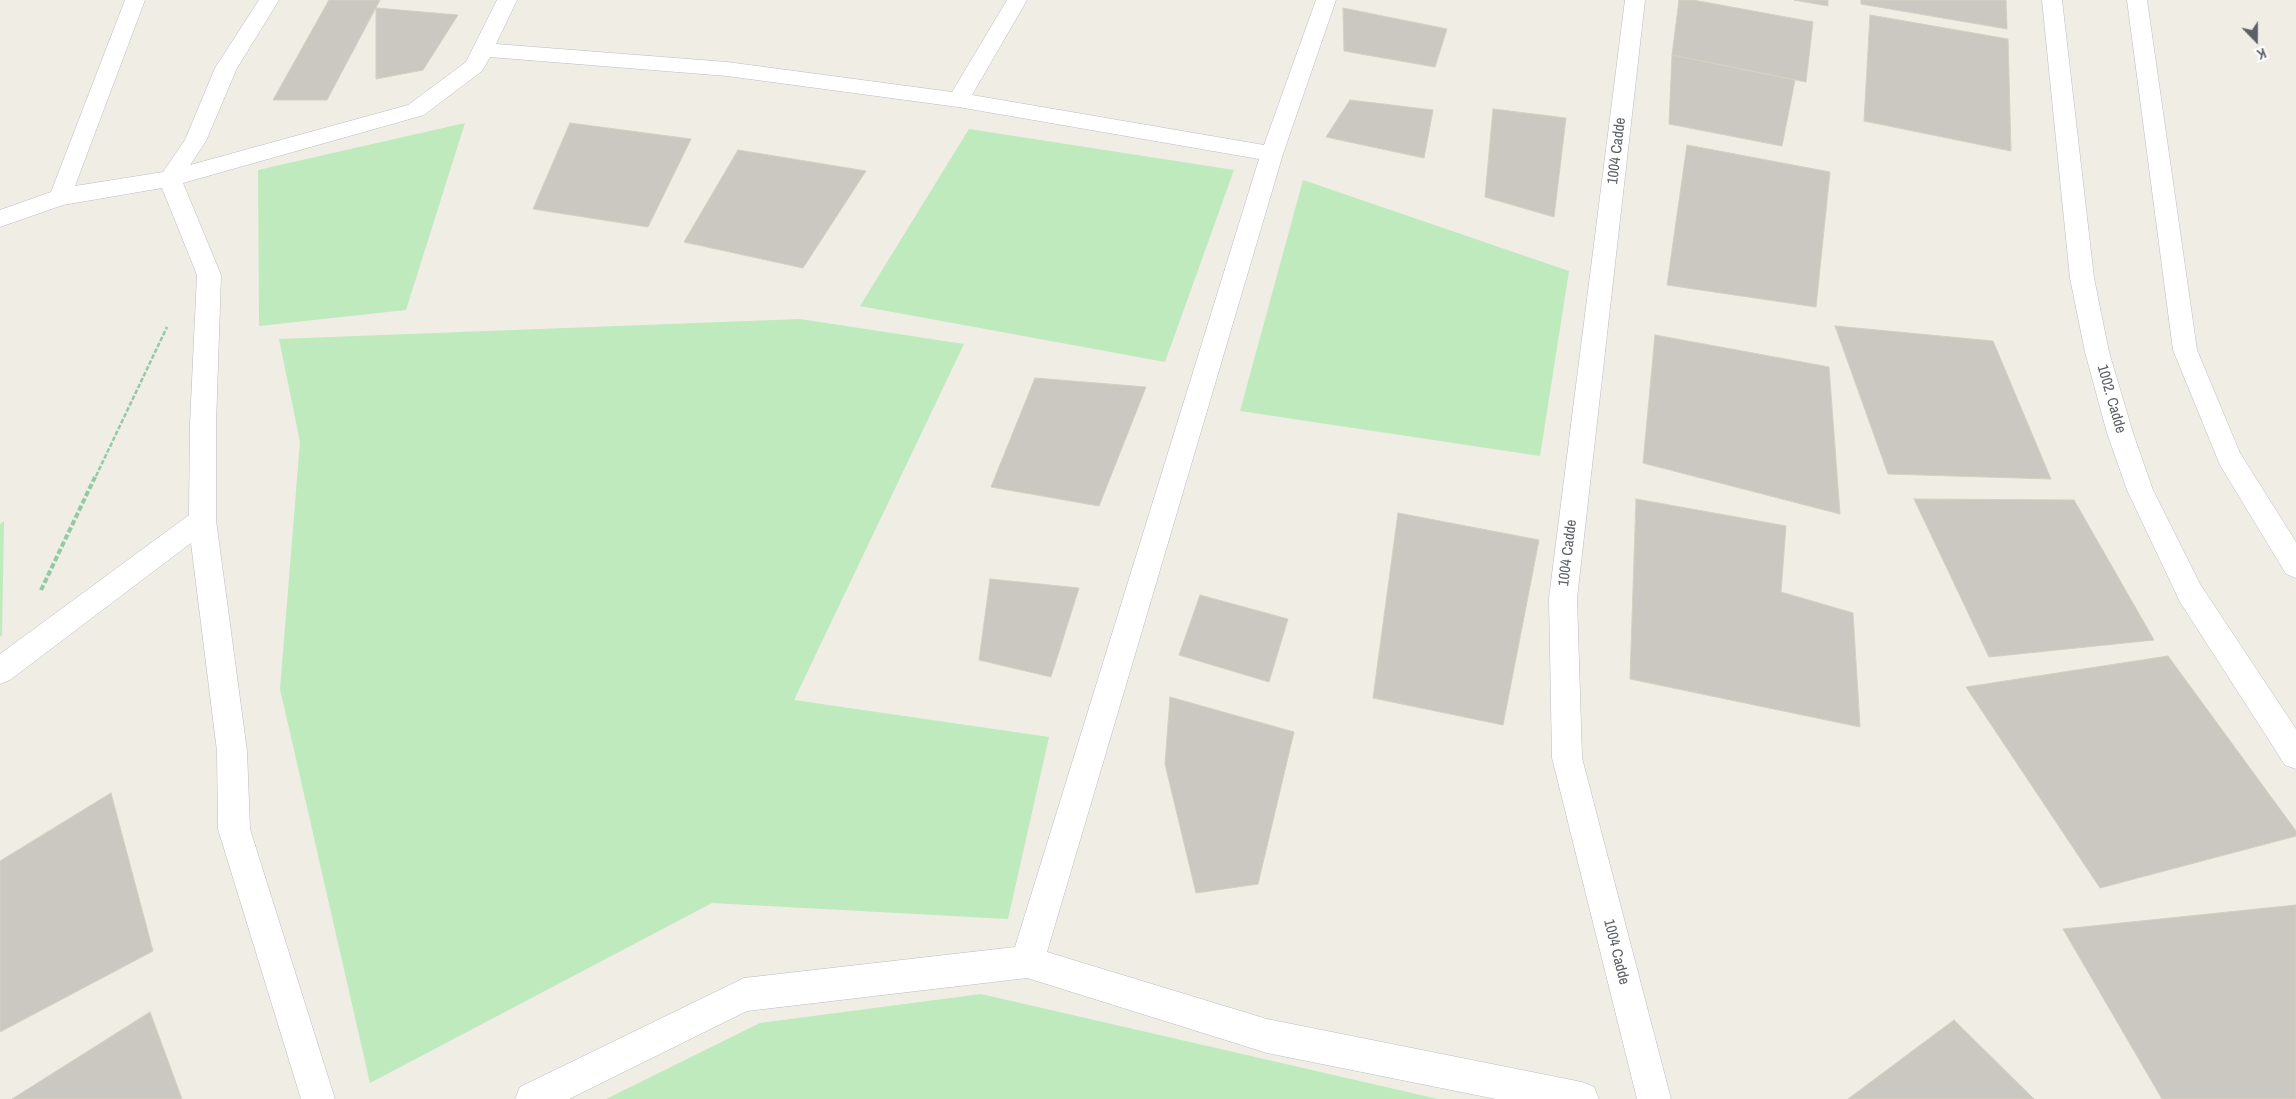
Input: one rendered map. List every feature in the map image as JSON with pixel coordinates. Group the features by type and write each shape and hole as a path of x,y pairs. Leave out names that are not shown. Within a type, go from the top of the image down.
{"street":[{"path":"60,197 135,0"},
{"path":"170,179 195,141 226,68 269,0"},
{"path":"0,220 60,197 170,179 416,110 474,66 507,0"},
{"path":"958,100 1017,0"},
{"path":"1027,962 1272,154 1326,0"},
{"name":"1004 Cadde","path":"1635,0 1563,598 1567,758 1654,1099"},
{"name":"1002. Cadde","path":"2052,0 2082,278 2097,352 2120,433 2140,490 2190,593 2296,755"},
{"path":"2137,0 2185,350 2229,457 2296,566"},
{"path":"482,50 727,69 958,100 1272,154"},
{"path":"170,179 209,275 203,424 202,520 232,751 234,829 318,1099"},
{"path":"0,671 202,520"},
{"path":"532,1099 744,995 1027,962 1267,1036 1582,1099"}],"path":[{"path":"37,597 171,318"}],"green space":[{"path":"465,123 406,310 259,326 258,170"},
{"path":"969,129 1234,170 1165,362 860,306"},
{"path":"1303,180 1569,271 1540,456 1240,411"},
{"path":"800,319 964,344 794,700 1049,737 1008,919 712,903 370,1083 280,689 300,442 279,339"},
{"path":"4,521 2,635 0,637 0,524"},
{"path":"981,994 1438,1099 606,1099 760,1023"}],"building":[{"path":"329,0 380,0 327,100 273,100"},
{"path":"1679,0 1693,0 1813,22 1806,82 1672,55"},
{"path":"1794,0 1828,0 1828,6"},
{"path":"1861,0 2006,0 2007,29 1861,4"},
{"path":"376,8 458,15 423,70 376,79"},
{"path":"1343,8 1447,29 1435,67 1344,51"},
{"path":"1870,15 2008,39 2011,151 1864,121"},
{"path":"1672,55 1795,80 1782,146 1669,124"},
{"path":"1350,100 1433,110 1424,158 1326,137"},
{"path":"1493,109 1566,118 1554,217 1485,197"},
{"path":"570,123 691,139 648,227 533,209"},
{"path":"1687,145 1830,172 1816,307 1667,285"},
{"path":"738,150 866,171 803,268 684,242"},
{"path":"1835,326 1993,341 2051,479 1888,474"},
{"path":"1655,335 1829,367 1840,514 1643,463"},
{"path":"1035,378 1146,387 1099,506 991,487"},
{"path":"1636,499 1786,526 1781,592 1853,613 1860,727 1630,679"},
{"path":"1914,499 2074,500 2154,640 1989,657"},
{"path":"1398,513 1539,540 1503,725 1373,698"},
{"path":"990,579 1079,588 1051,677 979,660"},
{"path":"1200,595 1288,619 1269,682 1179,655"},
{"path":"2168,656 2296,831 2296,836 2100,888 1966,687"},
{"path":"1170,697 1294,732 1258,884 1196,893 1165,764"},
{"path":"111,793 153,951 0,1032 0,861"},
{"path":"2296,905 2296,1099 2162,1099 2063,929"},
{"path":"150,1012 182,1099 12,1099"},
{"path":"1954,1020 2034,1099 1848,1099"}]}
